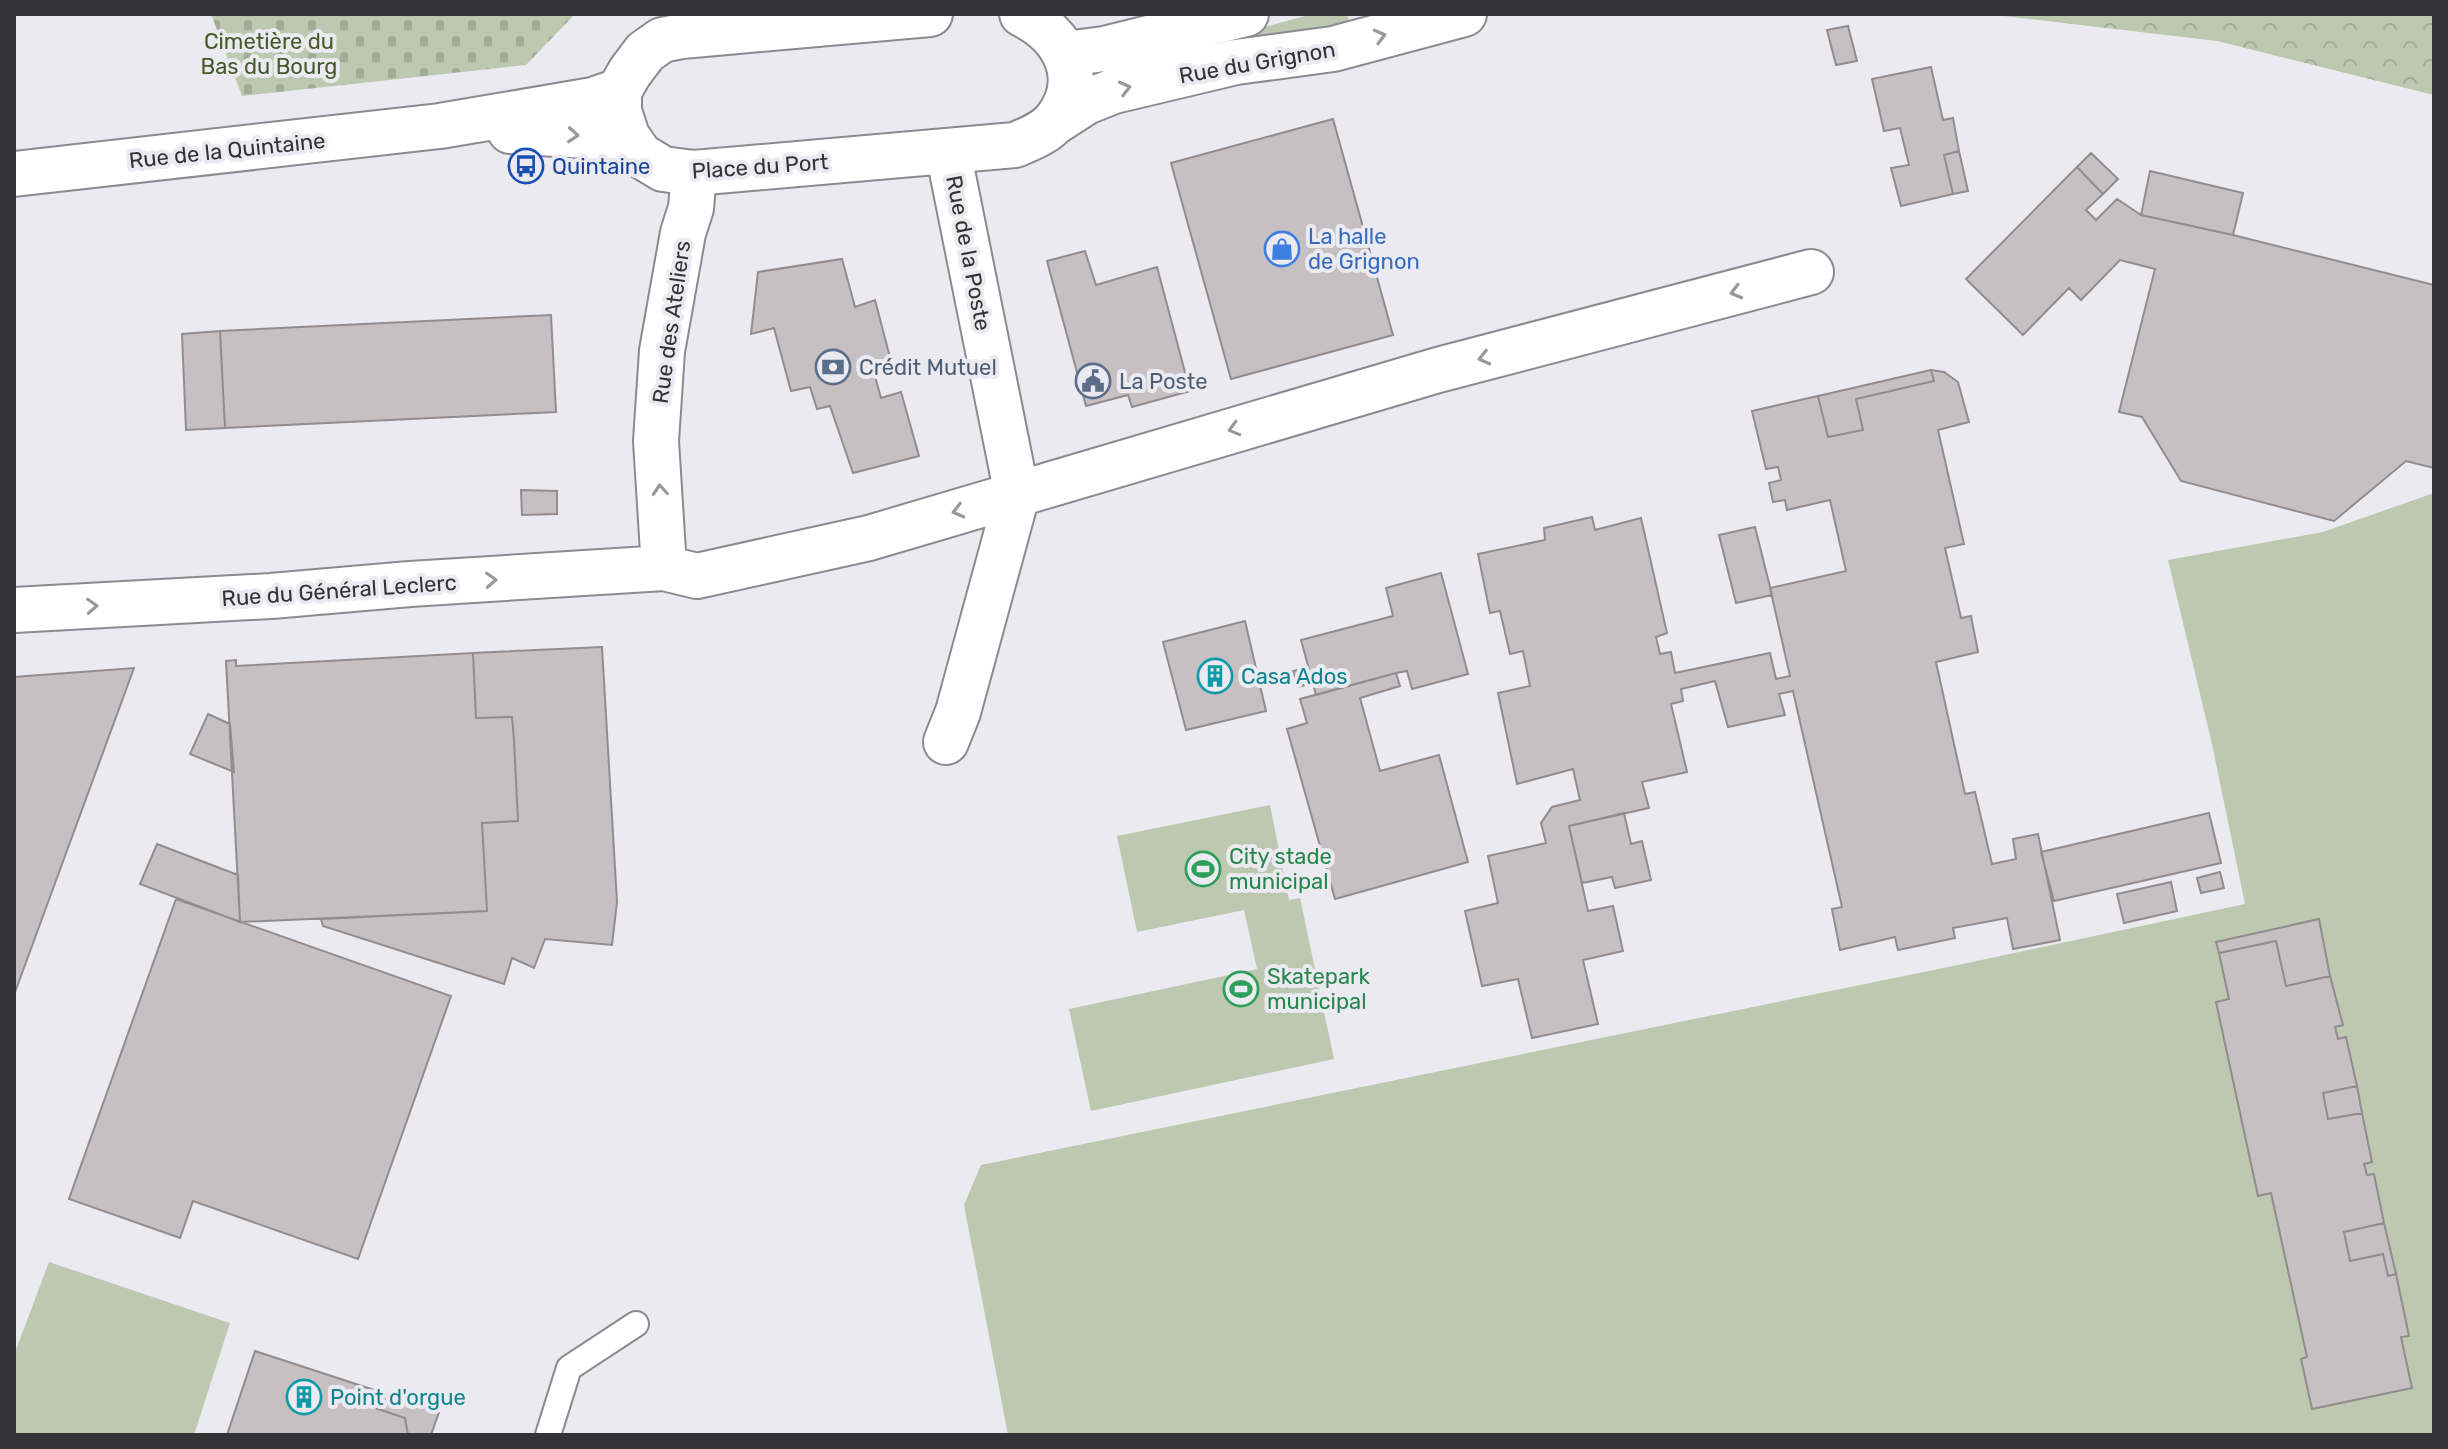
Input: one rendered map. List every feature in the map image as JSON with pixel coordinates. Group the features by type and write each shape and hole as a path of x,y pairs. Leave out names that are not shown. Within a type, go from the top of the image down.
{"street":[{"path":"627,136 619,111 619,91 645,52 662,40 743,22 930,14"},
{"path":"1022,14 1052,36 1066,54 1071,72 1070,95 1055,122"},
{"name":"Rue du Grignon","path":"1066,54 1104,49 1246,14"},
{"name":"Rue du Grignon","path":"1055,122 1086,102 1114,91 1236,62 1333,49 1464,14"},
{"name":"Rue de la Quintaine","path":"14,174 440,126 593,100 619,91"},
{"name":"Place du Port","path":"627,136 640,155 663,169 694,173 1015,145 1037,136 1055,122"},
{"name":"Rue de la Quintaine","path":"440,126 627,136"},
{"name":"Rue de la Poste","path":"948,151 1017,495"},
{"name":"Rue des Ateliers","path":"664,568 656,441 662,351 683,233 691,208 694,173"},
{"name":"Rue du Général Leclerc","path":"14,610 271,596 664,568 697,576 869,538 1438,370 1811,272"},
{"path":"946,742 958,712 1017,495"}],"lane":[{"path":"548,1435 569,1368 636,1324"}],"green space":[{"name":"Cimetière du Bas du Bourg","path":"211,14 575,14 526,65 242,96"},
{"path":"1313,14 1347,14 1351,27 1152,57"},
{"path":"1987,14 2434,14 2434,95 2217,41"},
{"path":"2434,493 2434,1435 1008,1435 964,1205 981,1165 2245,904 2212,744 2168,560 2323,532"},
{"name":"Skatepark municipal","path":"1270,805 1289,900 1300,898 1334,1059 1091,1111 1069,1009 1257,969 1244,910 1137,932 1117,836"},
{"path":"49,1262 230,1323 194,1435 14,1435 14,1355"}],"building":[{"path":"1848,26 1857,61 1836,65 1827,30"},
{"path":"1931,67 1943,120 1953,118 1959,151 1944,155 1953,194 1901,206 1891,168 1909,165 1900,128 1884,131 1872,79"},
{"name":"La halle de Grignon","path":"1333,119 1393,335 1231,379 1171,163"},
{"path":"1959,151 1968,191 1953,194 1944,155"},
{"path":"2091,153 2118,179 2103,194 2077,167"},
{"path":"2077,167 2103,194 2086,210 2096,220 2117,199 2141,215 2434,285 2434,468 2406,461 2334,521 2181,481 2142,417 2119,412 2155,269 2120,260 2081,300 2069,288 2023,335 1966,279"},
{"path":"2150,171 2243,193 2233,235 2141,215"},
{"path":"1085,251 1096,285 1157,267 1190,391 1132,407 1128,395 1086,406 1047,261"},
{"name":"Crédit Mutuel","path":"842,259 855,307 875,300 892,365 873,369 881,398 901,392 919,456 853,473 830,406 817,409 810,387 791,391 774,328 751,334 758,272"},
{"path":"551,315 556,412 225,428 220,331"},
{"path":"220,331 225,428 186,430 182,334"},
{"path":"1931,370 1944,372 1958,382 1969,422 1938,430 1964,544 1945,548 1961,618 1971,616 1978,652 1936,662 1965,794 1975,792 1992,864 2016,859 2013,839 2038,834 2060,940 2013,949 2007,918 1953,928 1955,938 1898,950 1895,937 1840,950 1832,909 1842,907 1793,691 1779,694 1785,715 1728,727 1715,681 1681,689 1683,701 1671,704 1687,772 1642,782 1649,808 1569,826 1588,911 1613,906 1623,951 1583,960 1598,1024 1532,1038 1518,979 1482,986 1465,911 1498,903 1488,856 1546,843 1541,823 1552,807 1580,800 1573,769 1517,784 1498,693 1530,686 1523,651 1510,654 1500,611 1490,613 1478,554 1545,540 1544,528 1592,517 1595,530 1641,518 1667,633 1656,637 1660,654 1671,652 1675,673 1770,653 1776,679 1790,676 1770,588 1846,571 1830,500 1787,510 1785,500 1773,502 1769,483 1781,480 1778,467 1766,469 1752,411 1818,396 1828,437 1863,430 1856,399 1934,381"},
{"path":"1931,370 1934,381 1856,399 1863,430 1828,437 1818,396"},
{"path":"521,490 557,491 557,514 522,515"},
{"path":"1755,527 1772,595 1736,603 1719,535"},
{"path":"1441,573 1468,674 1412,689 1407,671 1316,695 1301,640 1393,616 1386,588"},
{"name":"Casa Ados","path":"1245,621 1266,711 1186,730 1163,642"},
{"path":"602,647 617,902 612,945 545,939 534,968 512,958 504,984 323,926 321,919 487,911 482,823 518,821 514,740 512,717 476,718 473,653"},
{"path":"473,653 476,718 512,717 514,740 518,821 482,823 487,911 240,922 226,661 236,660 236,666"},
{"path":"134,668 14,995 14,677"},
{"path":"1308,668 1312,683 1298,687 1293,671"},
{"path":"1396,673 1400,686 1360,698 1380,771 1439,755 1468,862 1335,899 1287,729 1307,723 1300,699"},
{"path":"208,714 230,724 234,772 190,754"},
{"path":"1624,813 1631,844 1642,841 1651,880 1615,888 1612,877 1582,883 1569,826"},
{"path":"2209,813 2221,863 2054,901 2041,852"},
{"path":"157,844 238,875 240,922 140,884"},
{"path":"2220,872 2224,888 2201,893 2197,878"},
{"path":"2171,882 2177,911 2124,923 2117,894"},
{"path":"176,899 451,996 358,1259 193,1201 180,1238 69,1199"},
{"path":"2319,919 2330,976 2286,986 2276,941 2219,953 2216,942"},
{"path":"2276,941 2286,986 2330,976 2343,1025 2335,1027 2338,1039 2346,1037 2357,1086 2323,1093 2328,1119 2362,1113 2372,1162 2364,1164 2367,1175 2374,1174 2384,1223 2344,1232 2350,1261 2383,1254 2388,1276 2396,1274 2409,1336 2401,1337 2412,1388 2312,1409 2301,1359 2307,1357 2271,1193 2258,1196 2216,1002 2229,999 2219,953"},
{"path":"2357,1086 2362,1113 2328,1119 2323,1093"},
{"path":"2384,1223 2396,1274 2388,1276 2383,1254 2350,1261 2344,1232"},
{"name":"Point d'orgue","path":"255,1351 371,1389 366,1405 405,1418 408,1435 227,1435"},
{"path":"371,1389 439,1412 431,1435 408,1435 405,1418 366,1405"}],"place":[{"name":"Quintaine","path":"526,166"},
{"name":"La halle de Grignon","path":"1282,249"},
{"name":"Crédit Mutuel","path":"833,367"},
{"name":"La Poste","path":"1093,381"},
{"name":"Casa Ados","path":"1215,676"},
{"name":"City stade municipal","path":"1203,869"},
{"name":"Skatepark municipal","path":"1241,989"},
{"name":"Point d'orgue","path":"304,1397"}]}
